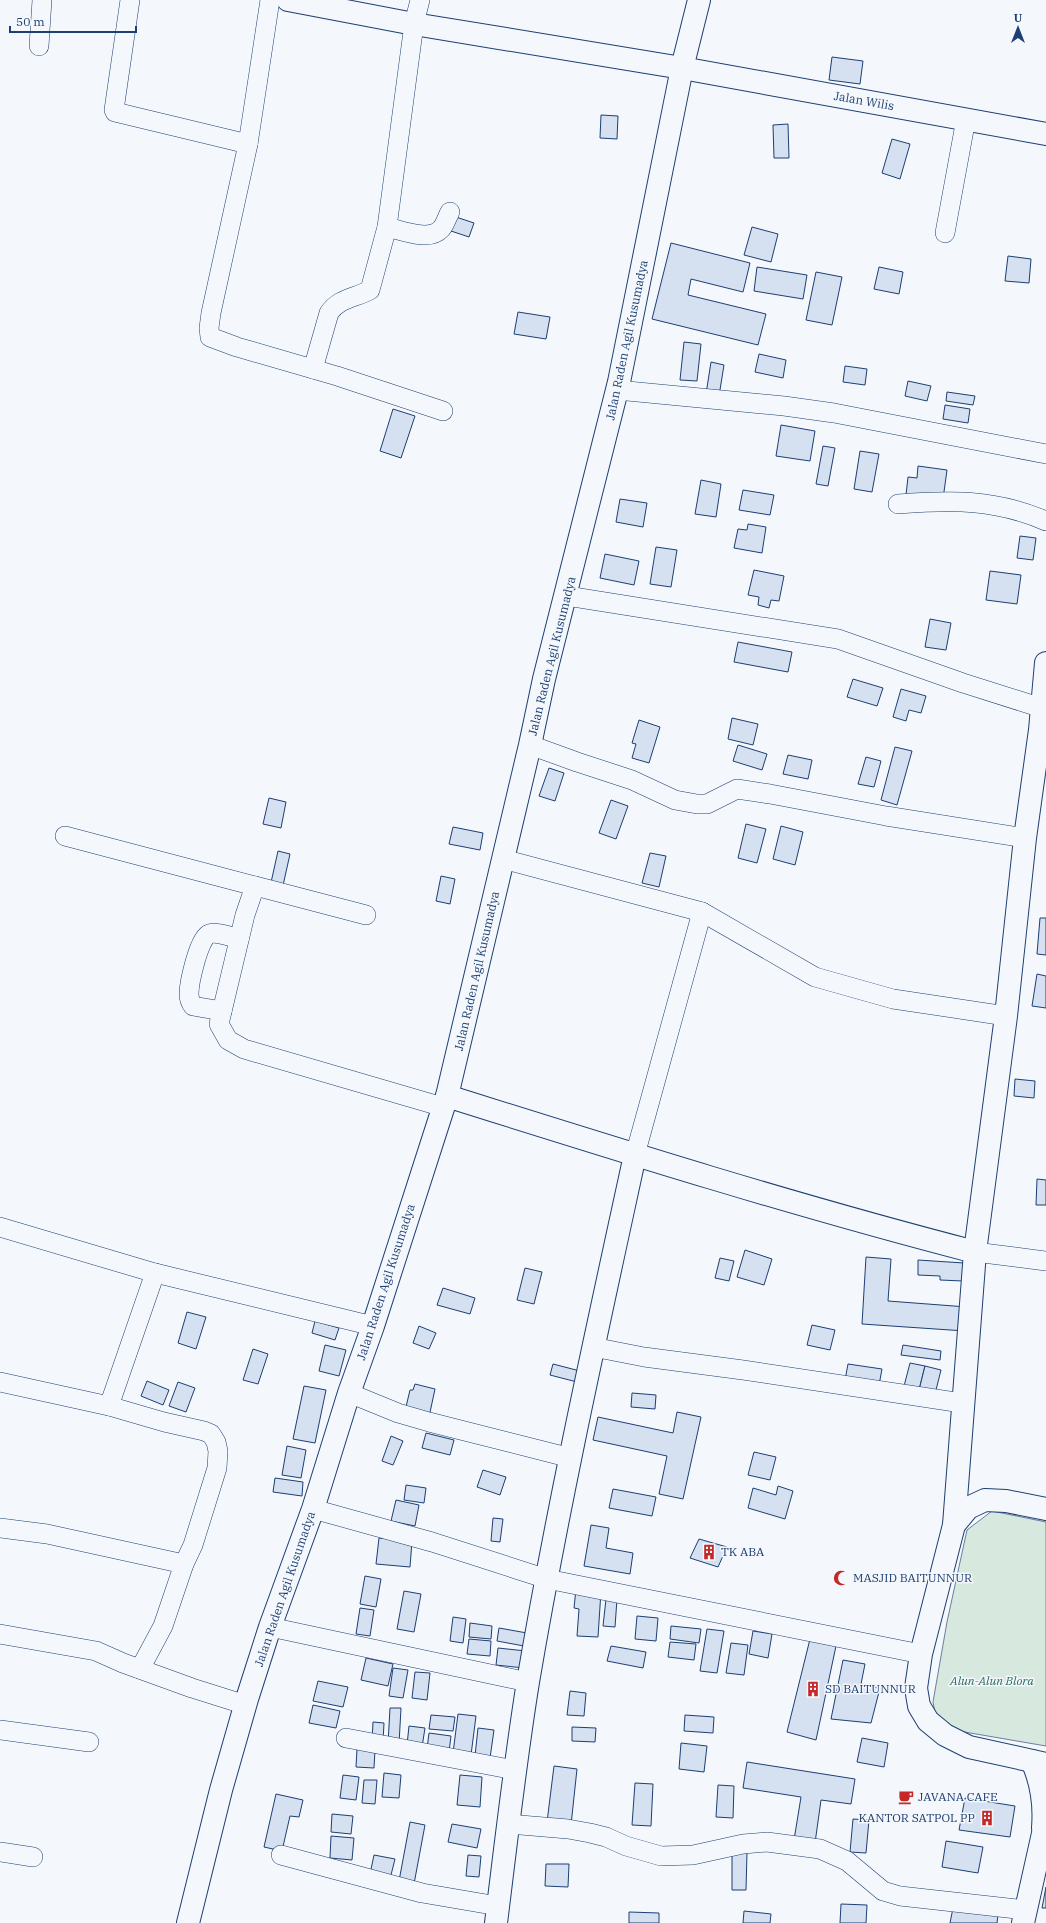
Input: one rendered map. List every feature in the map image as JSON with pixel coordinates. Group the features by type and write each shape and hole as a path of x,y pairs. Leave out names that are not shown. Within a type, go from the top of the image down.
{"main road":[{"name":"Jalan Wilis","path":"288,0 414,24 682,68 1046,134"},
{"name":"Jalan Raden Agil Kusumadya","path":"188,1923 221,1790 270,1628 313,1509 349,1393 373,1326 445,1101 530,745 544,679 567,596 618,390 682,68 699,0"},
{"path":"1024,1916 1045,1824 1045,1807 1039,1776 1039,1762 969,1747 945,1735 928,1721 919,1706 916,1688 921,1654 954,1525 962,1403 975,1252 1006,1016 1025,838 1043,731 1042,708 1046,663"},
{"path":"445,1101 882,1228 975,1252"},
{"path":"497,1914 515,1770 528,1682 570,1458 635,1155"},
{"path":"954,1525 968,1508 985,1500 1006,1501 1046,1508"}],"street":[{"path":"39,46 42,0"},
{"path":"130,0 114,110 115,112 248,144"},
{"path":"270,0 248,144 211,313 209,328 210,337 444,411"},
{"path":"313,369 329,313 343,300 370,290 386,227 414,24 420,0"},
{"path":"945,233 966,119"},
{"path":"386,227 419,234 433,234 441,229 450,212"},
{"path":"618,390 784,406 834,413 1046,454"},
{"path":"898,504 949,501 974,502 1020,510 1046,521"},
{"path":"567,596 838,639 963,683 1042,708"},
{"path":"530,745 632,780 675,800 697,804 707,804 737,789 879,815 1025,838"},
{"path":"65,836 366,915"},
{"path":"503,859 702,912 815,977 893,999 1006,1016"},
{"path":"255,886 219,1024 222,1032 228,1040 244,1050 445,1101"},
{"path":"635,1155 702,912"},
{"path":"222,1011 193,1006 190,1001 189,988 200,944 204,937 209,934 240,939"},
{"path":"0,1227 155,1273 373,1326"},
{"path":"975,1252 1046,1261"},
{"path":"109,1406 155,1273"},
{"path":"593,1347 644,1357 743,1370 962,1403"},
{"path":"0,1382 109,1406 164,1422 204,1431 211,1434 216,1442 217,1468 192,1545 162,1626 140,1669"},
{"path":"349,1393 398,1413 570,1458"},
{"path":"313,1509 432,1542 547,1578 921,1654"},
{"path":"0,1528 47,1534 184,1564"},
{"path":"270,1628 528,1682"},
{"path":"0,1634 96,1651 140,1669 246,1705"},
{"path":"0,1730 89,1742"},
{"path":"346,1738 515,1770"},
{"path":"508,1824 568,1829 590,1833 606,1837 626,1846 661,1856 693,1855 743,1844 767,1842 820,1849 847,1861 883,1891 900,1896 1024,1916"},
{"path":"0,1852 33,1857"},
{"path":"281,1855 497,1914"}],"green space":[{"name":"Alun-Alun Blora","path":"992,1511 1046,1522 1046,1746 947,1729 936,1717 933,1702 947,1622 967,1530"}],"building":[{"path":"832,57 863,61 860,84 829,80"},
{"path":"601,115 618,116 617,139 600,138"},
{"path":"788,124 789,158 774,158 773,125"},
{"path":"892,139 910,144 900,179 882,173"},
{"path":"450,215 474,223 469,237 445,229"},
{"path":"752,227 778,234 771,262 744,255"},
{"path":"671,243 750,263 743,292 691,279 688,295 766,314 758,345 652,319"},
{"path":"1008,256 1031,259 1029,283 1005,281"},
{"path":"757,267 807,275 803,299 754,291"},
{"path":"879,267 903,272 899,294 874,289"},
{"path":"816,272 842,277 832,325 806,320"},
{"path":"518,312 550,317 546,339 514,334"},
{"path":"684,342 701,344 697,381 680,380"},
{"path":"759,354 786,360 783,378 755,372"},
{"path":"711,362 724,365 719,396 706,394"},
{"path":"845,366 867,369 865,385 843,382"},
{"path":"908,381 931,386 927,401 905,396"},
{"path":"947,392 975,396 973,405 946,401"},
{"path":"945,405 970,409 968,423 943,419"},
{"path":"393,409 415,416 401,458 380,451"},
{"path":"781,425 815,431 810,461 776,456"},
{"path":"823,446 835,448 828,486 816,484"},
{"path":"860,451 879,454 872,492 854,489"},
{"path":"918,466 947,470 943,499 906,495 908,477 917,478"},
{"path":"701,480 721,484 716,517 695,514"},
{"path":"743,490 774,495 770,515 739,510"},
{"path":"620,499 647,503 643,527 616,522"},
{"path":"748,524 766,527 762,553 734,548 738,529 747,530"},
{"path":"1020,536 1036,538 1033,560 1017,558"},
{"path":"656,547 677,550 671,587 650,584"},
{"path":"605,554 639,561 634,585 600,578"},
{"path":"754,570 784,576 779,601 771,600 769,608 758,605 759,597 748,595"},
{"path":"990,571 1021,575 1017,604 986,600"},
{"path":"930,619 951,623 946,650 925,647"},
{"path":"738,642 792,652 788,672 734,662"},
{"path":"853,679 883,688 877,706 847,697"},
{"path":"901,689 926,696 921,713 909,710 906,721 893,717"},
{"path":"732,718 758,724 753,745 728,739"},
{"path":"639,720 660,727 649,763 632,758 636,744 632,743"},
{"path":"738,745 767,754 762,770 733,761"},
{"path":"895,747 912,751 897,805 881,800"},
{"path":"788,755 812,760 808,779 783,774"},
{"path":"866,757 881,761 874,787 858,784"},
{"path":"549,768 564,773 555,801 539,796"},
{"path":"269,798 286,802 281,828 263,824"},
{"path":"611,800 628,806 616,839 599,833"},
{"path":"746,824 766,829 757,863 738,858"},
{"path":"781,826 803,832 795,865 773,859"},
{"path":"453,827 483,833 480,850 449,844"},
{"path":"278,851 290,854 282,890 270,887"},
{"path":"650,853 666,856 659,887 642,883"},
{"path":"441,876 455,879 450,904 436,901"},
{"path":"1040,918 1046,918 1046,955 1037,954"},
{"path":"1037,974 1046,976 1046,1008 1032,1006"},
{"path":"1015,1079 1035,1081 1034,1098 1014,1096"},
{"path":"1037,1179 1046,1180 1046,1205 1036,1205"},
{"path":"745,1250 772,1259 764,1285 737,1277"},
{"path":"866,1257 891,1259 888,1301 967,1307 965,1331 862,1324"},
{"path":"720,1258 734,1261 729,1281 715,1278"},
{"path":"918,1260 964,1263 963,1281 940,1280 940,1276 918,1275"},
{"path":"525,1268 542,1272 534,1304 517,1300"},
{"path":"443,1288 475,1298 470,1314 437,1305"},
{"path":"187,1312 206,1317 196,1349 178,1343"},
{"path":"315,1321 339,1328 335,1340 312,1333"},
{"path":"812,1325 835,1330 830,1350 807,1345"},
{"path":"419,1326 436,1333 429,1349 413,1343"},
{"path":"325,1345 346,1350 339,1376 319,1371"},
{"path":"903,1345 941,1351 940,1360 901,1355"},
{"path":"253,1349 268,1354 258,1384 243,1380"},
{"path":"910,1363 925,1366 918,1394 903,1390"},
{"path":"553,1364 580,1371 577,1382 550,1375"},
{"path":"848,1364 882,1369 879,1385 845,1380"},
{"path":"925,1366 941,1370 934,1398 918,1394"},
{"path":"147,1381 169,1390 163,1405 141,1396"},
{"path":"178,1382 195,1388 186,1412 169,1406"},
{"path":"415,1384 435,1389 429,1417 405,1411 410,1390 413,1390"},
{"path":"304,1386 326,1390 315,1443 293,1439"},
{"path":"632,1393 656,1395 655,1409 631,1407"},
{"path":"677,1412 701,1417 683,1499 659,1494 667,1456 593,1440 598,1417 673,1433"},
{"path":"426,1433 454,1440 450,1455 422,1448"},
{"path":"391,1436 403,1441 393,1465 382,1461"},
{"path":"287,1446 306,1450 301,1478 282,1475"},
{"path":"754,1452 776,1457 770,1480 748,1475"},
{"path":"483,1470 506,1477 500,1495 477,1487"},
{"path":"275,1478 303,1482 302,1496 273,1492"},
{"path":"406,1485 426,1488 424,1503 404,1500"},
{"path":"778,1486 793,1491 785,1519 748,1508 753,1488 776,1495"},
{"path":"613,1489 656,1497 652,1516 609,1508"},
{"path":"396,1500 419,1505 415,1526 391,1521"},
{"path":"493,1518 503,1519 500,1542 491,1541"},
{"path":"591,1525 609,1528 606,1548 633,1553 630,1574 584,1566"},
{"path":"379,1538 412,1541 410,1567 376,1564"},
{"name":"TK ABA","path":"699,1539 727,1547 718,1567 690,1558"},
{"path":"365,1576 381,1579 376,1607 360,1604"},
{"path":"576,1589 601,1591 598,1637 577,1636 579,1609 574,1608"},
{"path":"404,1591 421,1594 414,1632 397,1629"},
{"path":"606,1599 617,1599 615,1627 603,1626"},
{"path":"360,1608 374,1610 370,1636 356,1634"},
{"path":"637,1616 658,1618 656,1641 635,1639"},
{"path":"453,1617 466,1619 463,1643 450,1641"},
{"path":"470,1623 492,1626 491,1639 469,1637"},
{"path":"671,1626 701,1629 699,1643 670,1639"},
{"path":"499,1628 527,1633 524,1646 497,1641"},
{"path":"707,1629 724,1631 717,1673 700,1671"},
{"path":"753,1631 772,1634 768,1658 749,1654"},
{"path":"469,1639 491,1641 490,1656 467,1654"},
{"name":"SD BAITUNNUR","path":"810,1639 836,1646 816,1740 787,1732"},
{"path":"670,1642 696,1644 694,1660 668,1657"},
{"path":"731,1643 748,1645 744,1675 726,1673"},
{"path":"611,1646 646,1652 643,1668 607,1661"},
{"path":"498,1648 526,1651 524,1668 496,1665"},
{"path":"366,1658 393,1664 388,1686 361,1680"},
{"path":"843,1660 865,1664 861,1684 880,1688 871,1723 831,1719"},
{"path":"393,1668 408,1670 403,1698 389,1696"},
{"path":"415,1672 430,1673 427,1700 412,1698"},
{"path":"318,1681 348,1687 343,1707 313,1701"},
{"path":"570,1691 586,1693 584,1716 567,1715"},
{"path":"313,1705 340,1711 336,1728 309,1723"},
{"path":"390,1708 401,1708 399,1744 388,1744"},
{"path":"458,1714 476,1716 471,1755 453,1753"},
{"path":"431,1715 455,1717 453,1731 429,1729"},
{"path":"685,1715 714,1717 713,1733 684,1731"},
{"path":"373,1722 384,1723 383,1742 372,1741"},
{"path":"409,1726 425,1728 422,1747 407,1745"},
{"path":"572,1727 596,1728 595,1742 572,1741"},
{"path":"478,1728 494,1730 490,1758 475,1756"},
{"path":"429,1733 451,1736 449,1752 427,1749"},
{"path":"862,1738 888,1743 884,1767 857,1762"},
{"path":"681,1743 707,1746 704,1772 679,1769"},
{"path":"357,1749 375,1750 374,1768 356,1767"},
{"path":"747,1762 855,1779 851,1804 821,1800 815,1843 794,1840 801,1797 743,1788"},
{"path":"554,1766 577,1769 571,1825 547,1822"},
{"path":"384,1773 401,1775 399,1798 382,1797"},
{"path":"343,1775 359,1777 356,1800 340,1798"},
{"path":"460,1775 482,1777 480,1807 457,1805"},
{"path":"364,1780 377,1780 375,1804 362,1803"},
{"path":"635,1783 653,1784 651,1826 632,1825"},
{"path":"718,1785 734,1786 733,1818 716,1817"},
{"path":"276,1794 303,1800 299,1817 290,1816 282,1851 264,1847"},
{"name":"KANTOR SATPOL PP","path":"965,1798 1015,1806 1010,1837 959,1830"},
{"path":"332,1814 353,1816 351,1834 331,1832"},
{"path":"853,1819 869,1820 866,1853 850,1852"},
{"path":"410,1822 425,1825 414,1884 399,1881"},
{"path":"452,1824 481,1829 477,1848 448,1842"},
{"path":"331,1836 354,1838 352,1860 330,1858"},
{"path":"946,1841 983,1847 978,1873 942,1867"},
{"path":"732,1852 747,1852 746,1890 732,1890"},
{"path":"374,1855 395,1859 390,1879 370,1874"},
{"path":"468,1855 481,1856 479,1877 466,1876"},
{"path":"546,1864 569,1864 568,1887 545,1886"},
{"path":"1046,1887 1046,1908 1042,1908"},
{"path":"841,1904 867,1905 866,1923 840,1923"},
{"path":"953,1908 998,1915 997,1923 950,1923"},
{"path":"744,1911 771,1914 770,1923 743,1923"},
{"path":"629,1912 659,1913 659,1923 629,1923"}],"place":[{"name":"TK ABA","path":"709,1552"},
{"name":"MASJID BAITUNNUR","path":"841,1578"},
{"name":"SD BAITUNNUR","path":"813,1689"},
{"name":"JAVANA CAFE","path":"906,1797"},
{"name":"KANTOR SATPOL PP","path":"987,1818"}]}
